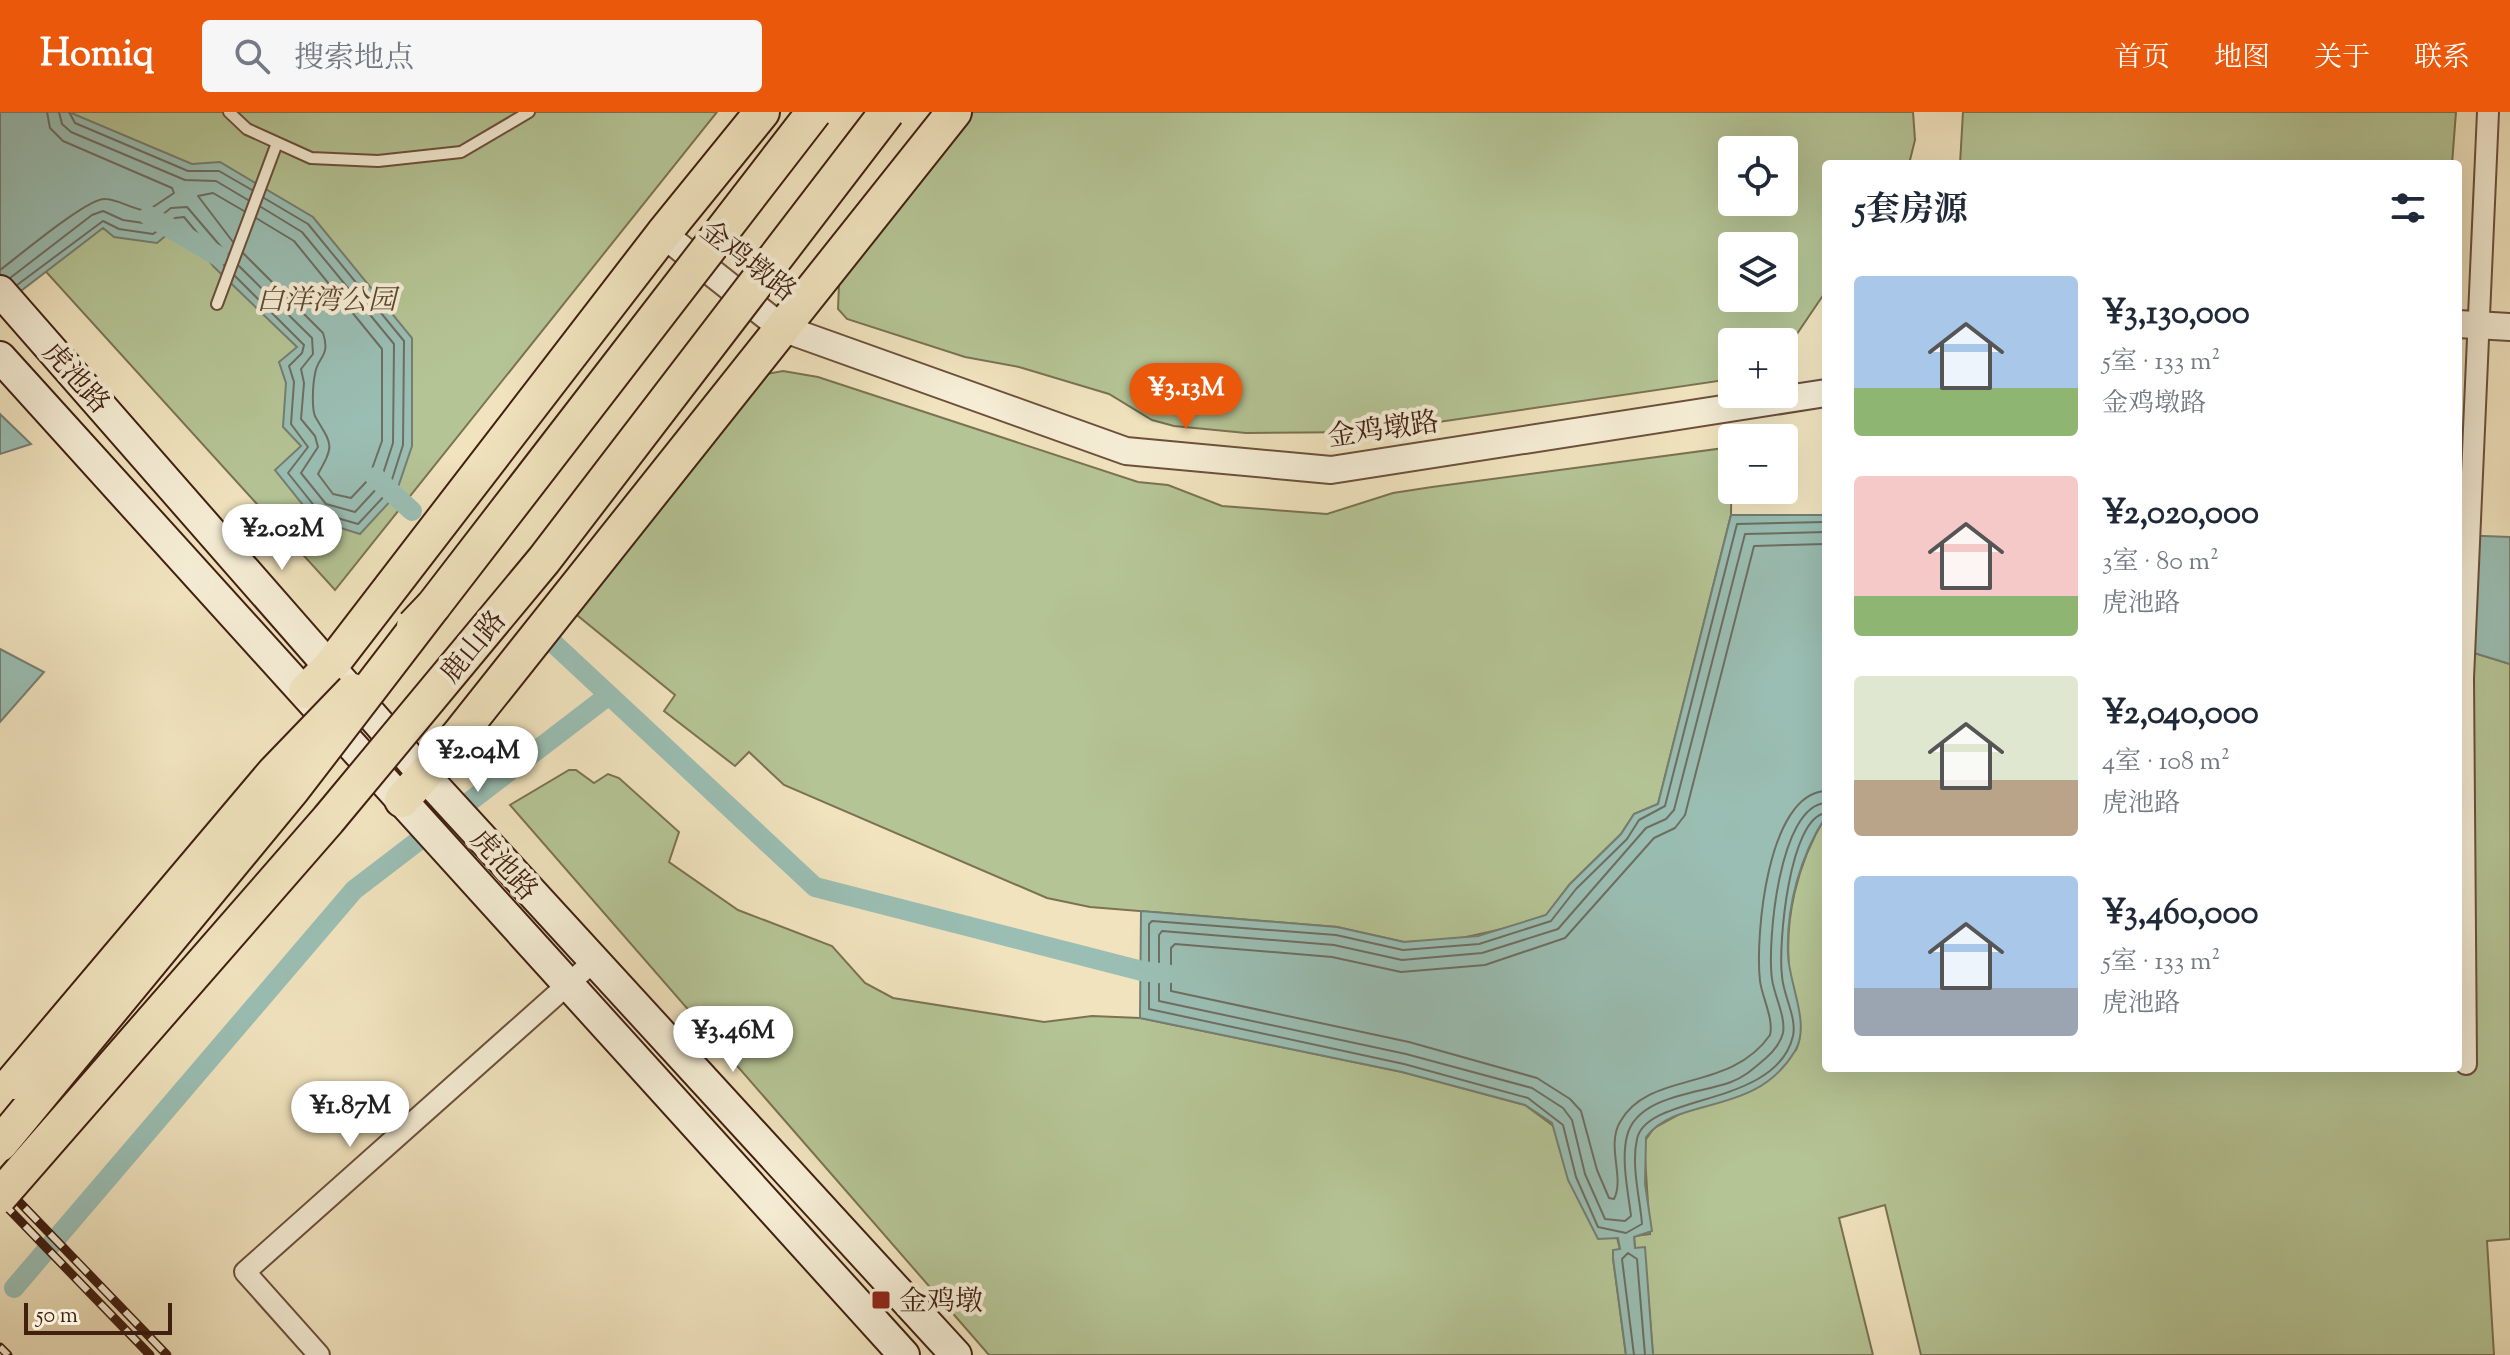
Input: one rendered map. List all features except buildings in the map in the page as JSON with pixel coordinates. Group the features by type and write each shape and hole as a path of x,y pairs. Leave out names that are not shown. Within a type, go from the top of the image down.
{"main road":[{"path":"317,679 663,234 762,112"},
{"name":"鹿山路","path":"0,1098 274,773 434,605 814,112"},
{"name":"鹿山路","path":"0,1196 328,820 534,572 887,112"},
{"path":"422,798 782,328 954,112"},
{"name":"虎池路","path":"0,291 83,382 317,679 422,798 448,852 904,1355"},
{"name":"虎池路","path":"0,357 48,410 317,679"},
{"path":"0,1144 292,790 434,605"},
{"name":"虎池路","path":"422,798 472,828 956,1355"}],"street":[{"path":"2466,1064 2463,678 2472,511 2467,324 2488,112"},
{"name":"金鸡墩路","path":"663,234 782,328 1126,451 1331,470 1822,394"},
{"path":"2467,324 2510,327"},
{"path":"319,1355 245,1272 593,962"}],"lane":[{"path":"229,112 247,129 311,158 378,161 461,152 529,112"},
{"path":"217,304 277,143"}],"green space":[{"name":"白洋湾公园","path":"0,112 717,112 335,590 0,221"},
{"path":"973,112 1913,112 1915,140 1910,160 1822,160 1822,297 1798,332 1798,328 1718,328 1718,381 1370,432 1246,433 1174,426 1152,420 1109,394 1019,367 965,357 847,319 838,309 839,284"},
{"path":"1963,112 2456,112 2452,160 1960,160"},
{"path":"783,371 818,377 1138,482 1168,485 1222,506 1327,514 1393,493 1718,449 1718,504 1731,504 1731,515 1658,804 1634,814 1621,834 1570,884 1546,915 1511,927 1453,940 1404,942 1337,927 1090,907 1047,898 784,785 749,752 735,766 664,711 675,695 572,611 767,374"},
{"path":"2462,649 2510,664 2510,1239 2487,1241 2494,1355 1921,1355 1885,1205 1839,1218 1873,1355 1653,1355 1644,1248 1635,1248 1634,1236 1650,1234 1644,1142 1654,1128 1796,1050 1800,1032 1790,977 1789,935 1794,893 1822,823 1822,1072 2462,1072"},
{"path":"569,770 576,770 594,783 608,774 619,778 679,832 669,862 738,910 832,946 865,983 893,998 1044,1022 1092,1016 1140,1018 1402,1072 1525,1105 1556,1128 1617,1238 1620,1249 1614,1251 1613,1258 1626,1355 989,1355 510,805"}],"water":[{"path":"0,112 69,112 192,164 220,162 313,217 412,338 412,446 395,496 360,534 315,520 275,470 301,446 283,427 286,383 279,362 297,347 214,267 180,224 157,243 114,237 103,228 0,307"},
{"path":"0,414 31,444 0,454"},
{"path":"1731,515 1822,515 1822,823 1796,882 1788,937 1789,966 1800,1016 1799,1040 1795,1051 1778,1072 1759,1087 1739,1097 1677,1115 1660,1124 1646,1137 1645,1184 1652,1231 1634,1237 1635,1248 1645,1247 1653,1355 1626,1355 1613,1258 1613,1250 1620,1249 1618,1238 1598,1239 1568,1180 1552,1123 1525,1105 1402,1072 1140,1018 1141,911 1337,927 1404,942 1478,936 1546,915 1570,884 1621,834 1634,814 1658,804"},
{"path":"2462,535 2510,537 2510,664 2462,649"},
{"path":"0,649 44,672 0,722"}],"waterway":[{"path":"149,216 218,256"},
{"path":"375,477 412,511"},
{"path":"551,641 815,887 1142,971 1167,974"},
{"path":"14,1288 354,890 609,695"}],"railway":[{"path":"0,1182 167,1355"},
{"path":"0,1200 150,1355"},
{"path":"0,1347 8,1355"}],"place":[{"name":"金鸡墩","path":"881,1300"}]}
